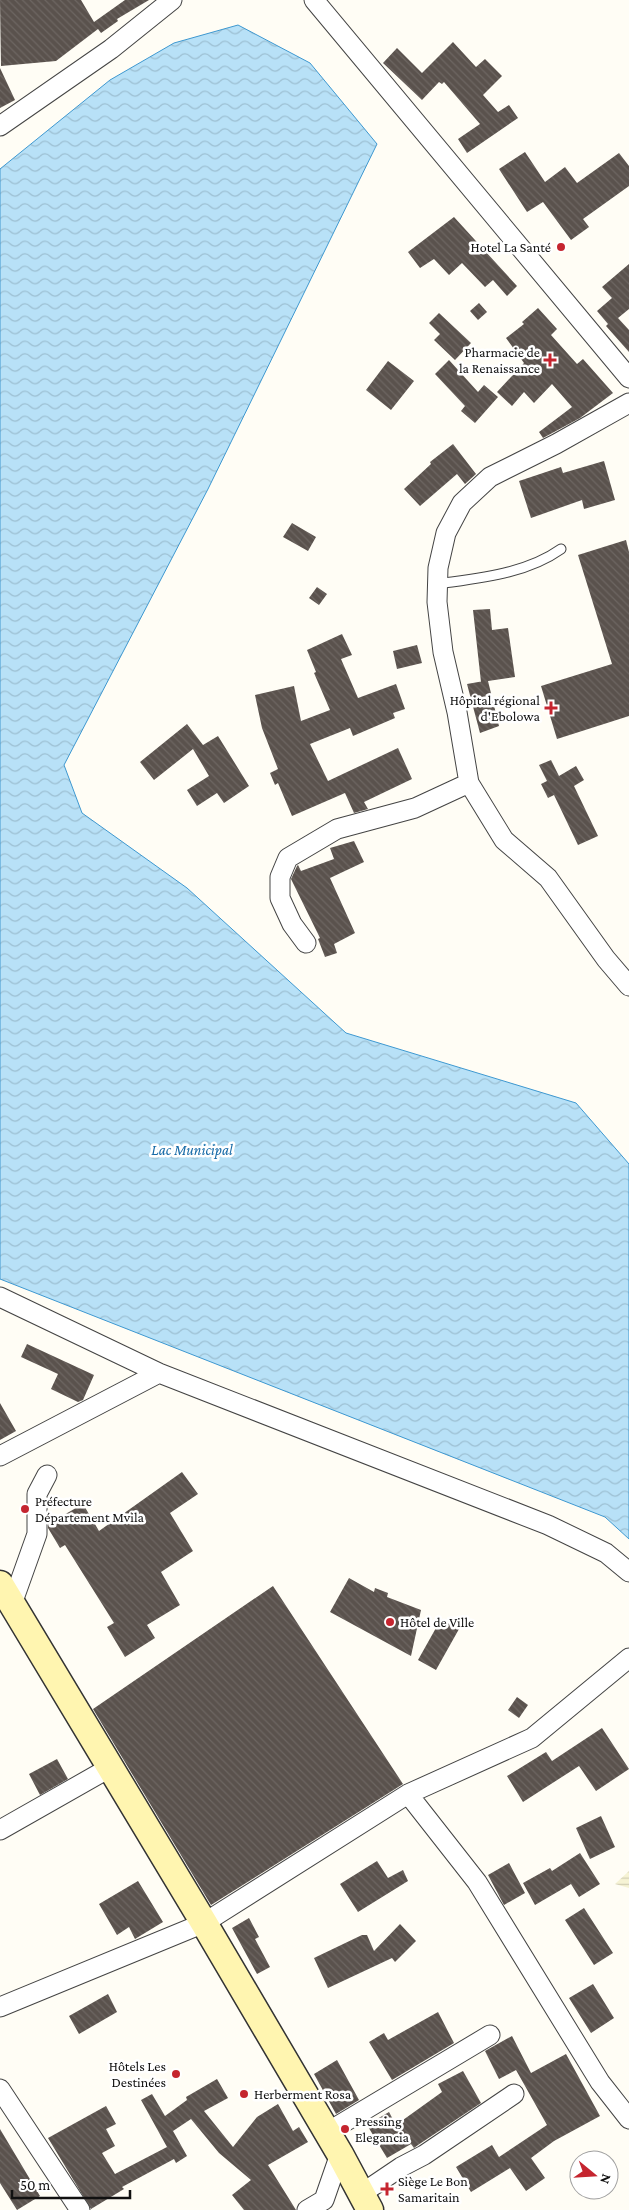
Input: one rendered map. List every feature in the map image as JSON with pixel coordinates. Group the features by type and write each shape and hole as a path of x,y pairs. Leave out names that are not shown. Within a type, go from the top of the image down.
{"street":[{"path":"0,126 111,49 172,0"},
{"path":"314,0 629,378"},
{"path":"629,403 490,478 462,503 446,533 438,568 437,602 443,652 457,712 469,783 504,840 548,878 606,960 629,986"},
{"path":"306,943 292,924 280,898 280,877 288,858 337,829 415,808 469,783"},
{"path":"0,1297 159,1373 548,1525 606,1553 629,1572"},
{"path":"0,1456 159,1373"},
{"path":"47,1475 37,1494 37,1534 6,1594 204,1923 340,2154 365,2202 401,2167 424,2155 514,2094"},
{"path":"0,2007 204,1923 408,1794 532,1738 629,1658"},
{"path":"0,1830 111,1767"},
{"path":"408,1794 477,1882 600,2082 629,2119"},
{"path":"326,2132 490,2035"},
{"path":"0,2089 80,2210"},
{"path":"307,2210 324,2200 340,2154"}],"lane":[{"path":"438,584 489,577 545,560 561,549"}],"shaded area":[{"path":"629,1871 629,1888 615,1884"}],"water":[{"name":"Lac Municipal","path":"238,25 310,63 377,144 208,489 64,765 82,813 187,888 346,1033 576,1103 629,1164 629,1539 605,1517 0,1279 0,169 110,80 174,43"}],"building":[{"path":"0,0 81,0 94,22 125,0 149,0 117,19 118,21 101,33 98,29 56,61 1,66"},
{"path":"453,42 476,67 485,59 502,76 483,95 498,112 509,105 518,118 467,153 458,139 480,124 444,82 442,84 439,82 422,100 383,63 397,48 422,73"},
{"path":"0,68 15,100 0,108"},
{"path":"525,152 545,182 565,167 577,183 619,153 629,166 629,186 583,219 589,227 571,240 543,202 527,212 499,169"},
{"path":"454,217 517,286 507,296 493,280 485,287 462,263 449,275 434,259 420,268 408,252"},
{"path":"629,264 629,309 618,318 629,330 629,352 606,326 608,324 597,311 612,298 602,287"},
{"path":"479,303 487,312 478,320 470,311"},
{"path":"538,308 557,329 551,335 577,364 583,359 613,393 580,418 543,438 539,432 572,407 552,384 534,403 524,392 512,406 497,392 524,363 506,338 524,324 522,322"},
{"path":"439,313 471,343 455,360 434,340 440,334 429,323"},
{"path":"449,360 478,392 484,385 498,397 475,423 461,411 465,406 435,374"},
{"path":"388,361 414,381 391,410 366,390"},
{"path":"453,444 476,474 465,484 457,474 420,506 404,489 431,464 430,462"},
{"path":"604,461 615,500 584,509 582,500 531,518 519,481 561,467 563,473"},
{"path":"292,523 316,537 308,551 283,537"},
{"path":"626,540 629,552 629,716 557,739 541,686 612,664 578,555"},
{"path":"317,587 327,594 319,605 309,598"},
{"path":"490,609 492,630 508,628 515,677 488,681 499,726 480,733 467,684 481,682 473,610"},
{"path":"342,634 352,655 341,659 358,698 396,684 405,709 393,713 395,718 353,736 350,728 310,744 328,781 398,748 412,779 364,802 368,809 354,813 345,793 292,816 278,783 275,785 270,773 278,769 262,728 255,695 294,686 301,721 330,710 314,673 316,672 307,650"},
{"path":"417,645 422,663 397,669 393,651"},
{"path":"187,724 203,745 218,736 249,786 224,803 217,793 197,806 187,790 209,776 193,749 154,780 140,762"},
{"path":"551,760 559,776 576,766 584,780 574,786 598,836 578,845 554,795 548,798 541,784 547,781 539,765"},
{"path":"354,841 364,862 330,878 355,933 334,944 337,953 325,957 318,939 320,938 291,879 298,865 301,871 334,859 330,848"},
{"path":"27,1344 94,1375 83,1400 78,1402 51,1389 58,1374 21,1357"},
{"path":"0,1403 16,1431 0,1440"},
{"path":"182,1472 198,1494 170,1513 193,1551 161,1572 180,1605 147,1625 155,1638 125,1657 107,1627 114,1623 65,1545 60,1548 48,1528 48,1524 83,1504 99,1531"},
{"name":"Hôtel de Ville","path":"349,1578 374,1592 375,1588 388,1593 387,1597 421,1610 411,1656 330,1612"},
{"path":"273,1586 403,1784 211,1905 93,1709"},
{"path":"441,1619 459,1629 436,1670 418,1660"},
{"path":"517,1697 528,1705 519,1718 508,1710"},
{"path":"602,1728 629,1769 596,1791 579,1766 523,1802 507,1776 546,1752 552,1761"},
{"path":"57,1759 68,1779 40,1795 29,1774"},
{"path":"601,1816 615,1847 590,1859 576,1828"},
{"path":"580,1853 600,1884 579,1897 571,1884 535,1905 523,1883 550,1868 552,1871"},
{"path":"377,1861 388,1878 403,1870 408,1881 358,1912 340,1884"},
{"path":"509,1863 525,1893 504,1905 488,1875"},
{"path":"138,1881 163,1922 135,1939 129,1927 117,1935 99,1904"},
{"path":"584,1908 613,1953 594,1965 565,1920"},
{"path":"249,1918 259,1937 255,1939 270,1967 257,1974 232,1928"},
{"path":"400,1924 416,1941 395,1962 392,1958 328,1988 314,1958 362,1935 367,1935 374,1951"},
{"path":"593,1984 614,2018 591,2033 569,1998"},
{"path":"108,1994 117,2012 79,2034 69,2016"},
{"path":"438,2012 454,2043 392,2080 369,2042 384,2033 388,2040"},
{"path":"512,2036 531,2073 566,2054 600,2116 554,2141 531,2158 545,2178 526,2191 510,2168 471,2192 456,2167 492,2145 499,2157 547,2125 516,2070 499,2079 485,2051"},
{"path":"337,2060 359,2100 336,2114 314,2074"},
{"path":"463,2071 481,2103 414,2148 411,2144 387,2158 367,2125 389,2112 396,2125 442,2092 438,2084"},
{"path":"217,2079 228,2098 204,2111 233,2147 257,2117 278,2104 293,2131 299,2127 308,2142 268,2165 296,2210 244,2210 232,2195 251,2180 219,2153 191,2119 173,2131 187,2156 176,2163 174,2159 122,2187 124,2189 91,2209 48,2138 106,2106 116,2124 106,2129 115,2146 102,2153 115,2174 167,2147 141,2100 152,2094 165,2116 187,2100 186,2097"},
{"path":"0,2129 40,2196 17,2210 0,2183"}],"place":[{"name":"Hotel La Santé","path":"561,247"},
{"name":"Pharmacie de la Renaissance","path":"550,360"},
{"name":"Hôpital régional d'Ebolowa","path":"551,708"},
{"name":"Préfecture Département Mvila","path":"25,1509"},
{"name":"Hôtel de Ville","path":"390,1622"},
{"name":"Hôtels Les Destinées","path":"176,2074"},
{"name":"Herberment Rosa","path":"244,2094"},
{"name":"Pressing Elegancia","path":"345,2129"},
{"name":"Siège Le Bon Samaritain","path":"387,2189"}]}
